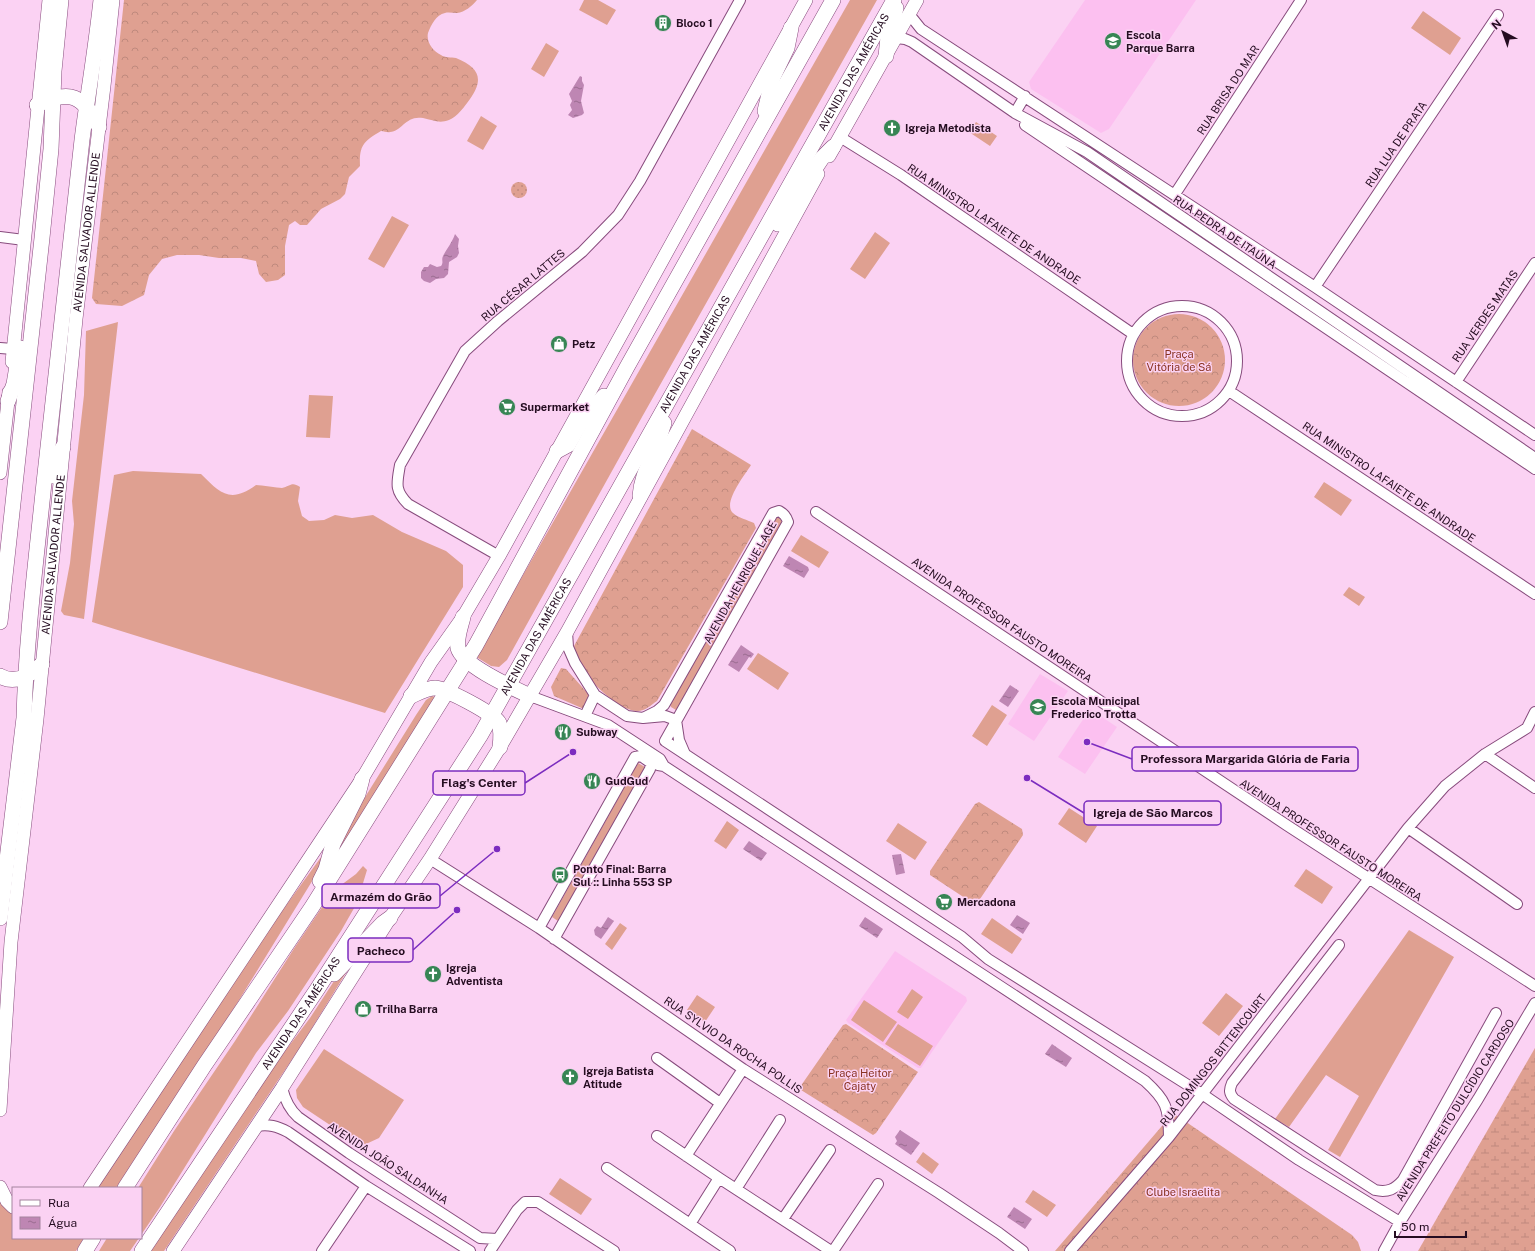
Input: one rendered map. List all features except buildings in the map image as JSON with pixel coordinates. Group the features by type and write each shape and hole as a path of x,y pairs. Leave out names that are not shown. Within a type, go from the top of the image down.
{"highway":[{"path":"0,622 51,149 52,98 61,0"},
{"name":"AVENIDA SALVADOR ALLENDE","path":"0,918 24,718 34,581 86,107 96,48 101,0"},
{"path":"126,1187 204,1066 312,907 466,660 627,367 833,0"},
{"name":"AVENIDA DAS AMÉRICAS","path":"142,1251 318,988 480,736 894,0"},
{"path":"886,56 892,21 901,0"},
{"path":"756,138 769,96 773,77 787,48 791,28"},
{"path":"38,105 60,96 72,97 80,100 99,127"},
{"path":"742,270 765,244 822,158 837,142"},
{"path":"8,400 14,384 37,248 42,238"},
{"path":"557,451 568,444 581,422 601,400 611,385 627,367"},
{"path":"640,496 644,474 655,450 663,425 672,407 675,390"},
{"path":"34,581 40,567 55,465 63,447"},
{"path":"463,617 458,648 466,660 530,696"},
{"path":"0,676 10,680 26,676 31,674 42,664"},
{"path":"411,696 433,688 446,691 492,715 499,723 501,733 500,747"},
{"path":"312,907 316,891 326,869 333,844 358,794 362,779"},
{"path":"318,988 331,977 383,923 390,918"},
{"path":"85,1251 92,1239"}],"main road":[{"path":"0,473 8,400 6,348 24,240 49,0"},
{"name":"AVENIDA SALVADOR ALLENDE","path":"0,1110 11,942 37,719 76,319 113,0"},
{"path":"91,1187 362,779 431,662 463,617 499,556 806,0"},
{"name":"AVENIDA DAS AMÉRICAS","path":"173,1251 282,1088 390,918 430,859 500,747 566,632 640,496 917,0"},
{"path":"0,1187 7,1201 12,1205"}],"street":[{"name":"RUA CÉSAR LATTES","path":"499,556 408,504 400,496 397,486 400,465 465,351 498,320 582,252 618,215 640,180 740,0"},
{"name":"RUA BRISA DO MAR","path":"1175,194 1301,0"},
{"name":"RUA PEDRA DE ITAÚNA","path":"909,14 921,28 1175,194 1535,435"},
{"name":"RUA LUA DE PRATA","path":"1315,287 1498,15"},
{"name":"RUA PEDRA DE ITAÚNA","path":"896,38 905,39 912,42 1015,112 1087,152 1535,458"},
{"path":"1004,83 993,98 1015,118 1535,468"},
{"path":"1015,112 1025,96"},
{"name":"RUA MINISTRO LAFAIETE DE ANDRADE","path":"837,142 901,175 1134,334"},
{"path":"0,237 24,240"},
{"name":"RUA VERDES MATAS","path":"1456,382 1535,263"},
{"path":"1176,306 1194,307 1210,314 1224,325 1233,340 1237,357 1236,374 1229,391 1216,405 1199,414 1180,417 1162,413 1145,404 1133,389 1127,371 1127,352 1134,334 1144,320 1159,311 1176,306"},
{"name":"RUA MINISTRO LAFAIETE DE ANDRADE","path":"1229,391 1535,594"},
{"name":"AVENIDA HENRIQUE LAGE","path":"643,718 664,705 773,513 779,511 783,513 788,522 665,741 686,754"},
{"name":"AVENIDA PROFESSOR FAUSTO MOREIRA","path":"816,512 1369,879 1535,986"},
{"path":"566,632 568,647 575,663 596,696 626,716 643,718 664,716 676,720 679,740 686,754 962,937 988,959 1202,1094 1299,1160 1400,1222"},
{"path":"530,696 608,725 625,738 638,744 660,759 664,766"},
{"path":"585,716 596,696"},
{"name":"RUA DOMINGOS BITTENCOURT","path":"1070,1251 1169,1137 1408,828 1445,786 1485,754 1527,728 1535,712"},
{"path":"1485,754 1535,788"},
{"path":"539,928 635,757 641,756 652,764 664,766 1145,1081 1157,1092 1165,1103 1169,1117 1169,1137"},
{"path":"554,939 652,764"},
{"path":"1408,828 1517,904"},
{"name":"RUA SYLVIO DA ROCHA POLLIS","path":"430,859 539,928 743,1069 939,1193 1023,1251"},
{"path":"1339,945 1232,1083 1229,1089 1230,1095 1234,1099 1375,1190 1384,1192 1392,1190 1403,1180 1496,1013"},
{"name":"AVENIDA PREFEITO DULCÍDIO CARDOSO","path":"1384,1251 1400,1222 1478,1099 1535,1003"},
{"path":"657,1058 720,1103"},
{"path":"686,1156 743,1069"},
{"name":"AVENIDA JOÃO SALDANHA","path":"282,1088 285,1099 291,1110 298,1117 349,1153 480,1238 497,1239"},
{"path":"736,1189 780,1120"},
{"path":"256,1126 267,1124 279,1127 366,1186 470,1251"},
{"path":"657,1136 832,1251 878,1184"},
{"path":"1299,1160 1308,1149 1311,1149"},
{"path":"783,1220 830,1150"},
{"path":"339,1167 349,1153"},
{"path":"607,1168 730,1251"},
{"path":"690,1224 719,1178"},
{"path":"322,1251 366,1186"},
{"path":"490,1251 517,1210 525,1202 538,1202 614,1251"}],"shaded area":[{"name":"Escola Parque Barra","path":"1085,0 1196,0 1109,129 1101,133 1031,89 1029,82"},
{"name":"Escola Municipal Frederico Trotta","path":"1040,674 1068,691 1034,741 1008,724"},
{"path":"1090,709 1117,727 1085,774 1058,757"},
{"path":"895,951 966,997 967,1001 921,1068 918,1068 848,1023 846,1020"}],"green space":[{"path":"124,0 477,0 466,10 457,13 442,14 436,18 428,33 428,40 433,49 444,57 456,58 470,65 477,74 477,85 475,92 466,105 452,119 442,122 423,118 412,119 394,131 381,131 370,138 364,144 360,153 360,166 349,177 345,194 340,199 321,209 307,225 300,225 295,221 289,225 285,246 285,275 278,280 266,282 259,274 256,261 241,258 177,255 162,259 149,275 144,295 122,306 96,304 92,298"},
{"path":"584,0 598,0 616,10 607,25 579,10"},
{"path":"850,0 877,0 507,660 499,667 491,666 477,656"},
{"path":"1423,11 1461,38 1450,55 1411,28"},
{"path":"546,43 559,51 544,77 531,69"},
{"path":"481,116 497,126 483,150 467,141"},
{"path":"976,122 997,136 990,146 969,132"},
{"path":"519,182 526,187 527,190 522,197 519,198 512,193 511,190 516,183"},
{"path":"392,216 409,225 384,268 368,259"},
{"path":"875,232 890,243 865,279 850,269"},
{"name":"Praça Vitória de Sá","path":"1179,314 1197,317 1212,327 1222,342 1225,360 1222,378 1212,393 1197,403 1179,406 1161,403 1146,393 1136,378 1133,360 1136,342 1146,327 1161,317"},
{"path":"118,322 84,619 64,615 61,611 70,563 74,524 72,501 84,395 86,331"},
{"path":"309,395 333,396 330,438 306,437"},
{"path":"692,429 751,465 732,496 730,508 735,515 754,523 756,528 657,701 643,710 631,710 616,703 608,697 588,677 581,666 574,646"},
{"path":"133,471 201,474 220,491 232,495 247,491 256,485 282,488 295,484 300,487 298,501 302,516 309,521 324,520 335,515 352,518 373,515 402,532 446,551 463,565 463,587 385,713 92,622 114,475"},
{"path":"1324,482 1352,500 1341,516 1314,497"},
{"path":"778,517 783,523 678,709 676,710 670,705 774,520"},
{"path":"801,535 829,552 819,568 791,551"},
{"path":"1349,587 1365,597 1359,606 1343,595"},
{"path":"758,653 789,673 778,690 747,669"},
{"path":"561,668 566,669 591,697 584,709 554,696 551,687"},
{"path":"432,696 435,697 335,858 340,839 362,802 416,715 426,700"},
{"path":"992,705 1007,715 987,746 972,736"},
{"path":"638,763 645,767 558,921 552,917"},
{"path":"979,802 1022,829 1023,835 978,902 974,904 930,875 930,871 975,804"},
{"path":"1069,808 1097,826 1086,843 1058,824"},
{"path":"727,821 739,830 726,849 714,841"},
{"path":"898,823 927,842 915,860 886,841"},
{"path":"324,853 322,865 236,1005 117,1187 96,1187 266,933"},
{"path":"363,866 367,870 357,903 341,931 288,1011 256,1053 142,1234 142,1187 139,1187 333,891 356,874"},
{"path":"1306,869 1333,887 1322,904 1294,886"},
{"path":"992,918 1022,939 1012,954 981,934"},
{"path":"620,923 627,928 612,950 605,944"},
{"path":"1409,930 1454,957 1340,1157 1328,1150 1359,1096 1326,1075 1289,1127 1275,1119"},
{"path":"352,963 299,1049 164,1251 150,1251 258,1087 310,1018 336,978"},
{"path":"912,989 923,997 908,1019 897,1012"},
{"path":"1226,993 1243,1006 1219,1036 1202,1023"},
{"path":"697,995 715,1007 705,1022 687,1010"},
{"path":"864,1000 897,1022 883,1042 851,1020"},
{"name":"Praça Heitor Cajaty","path":"846,1024 918,1072 876,1133 873,1135 801,1090 800,1087 843,1025"},
{"path":"898,1024 933,1046 920,1066 885,1044"},
{"path":"1535,1048 1535,1251 1418,1251"},
{"path":"324,1049 404,1100 379,1138 366,1144 357,1143 303,1107 297,1098 296,1090"},
{"name":"Clube Israelita","path":"1173,1113 1352,1235 1358,1242 1361,1251 1055,1251"},
{"path":"923,1152 939,1164 932,1174 916,1162"},
{"path":"560,1178 592,1199 581,1215 549,1194"},
{"path":"1033,1190 1056,1205 1047,1217 1025,1202"},
{"path":"0,1200 12,1214 12,1239 83,1239 76,1251 0,1251"},
{"path":"106,1239 138,1239 130,1251 99,1251"}],"water":[{"path":"580,76 582,77 584,85 581,101 584,113 573,118 568,115 572,110 570,105 572,101 569,94"},
{"path":"455,234 459,239 459,253 457,257 449,262 448,274 444,278 436,279 430,283 424,281 421,278 421,272 424,267 428,267 430,264 437,267 441,266 443,256"},
{"path":"789,556 808,567 809,570 804,578 783,566"},
{"path":"741,645 754,654 751,658 749,657 739,672 728,665"},
{"path":"1010,685 1019,691 1008,707 999,701"},
{"path":"749,841 767,853 761,861 743,849"},
{"path":"901,854 905,873 896,875 892,855"},
{"path":"1017,915 1030,923 1023,934 1010,925"},
{"path":"608,917 614,921 601,939 595,935 594,930 597,926 601,928"},
{"path":"865,917 883,929 877,938 859,926"},
{"path":"1052,1044 1072,1058 1066,1067 1045,1054"},
{"path":"900,1130 920,1143 911,1155 895,1144 897,1141 895,1137"},
{"path":"1014,1207 1032,1219 1025,1229 1007,1217"}],"place":[{"name":"Bloco 1","path":"663,23"},
{"name":"Escola Parque Barra","path":"1113,41"},
{"name":"Igreja Metodista","path":"892,128"},
{"name":"Petz","path":"559,344"},
{"name":"Supermarket","path":"507,407"},
{"name":"Escola Municipal Frederico Trotta","path":"1038,707"},
{"name":"Subway","path":"563,732"},
{"name":"Professora Margarida Glória de Faria","path":"1087,742"},
{"name":"Flag's Center","path":"573,752"},
{"name":"Igreja de São Marcos","path":"1027,778"},
{"name":"GudGud","path":"592,781"},
{"name":"Armazém do Grão","path":"497,849"},
{"name":"Ponto Final: Barra Sul :: Linha 553 SP","path":"560,875"},
{"name":"Mercadona","path":"944,902"},
{"name":"Pacheco","path":"457,910"},
{"name":"Igreja Adventista","path":"433,974"},
{"name":"Trilha Barra","path":"363,1009"},
{"name":"Igreja Batista Atitude","path":"570,1077"}]}
